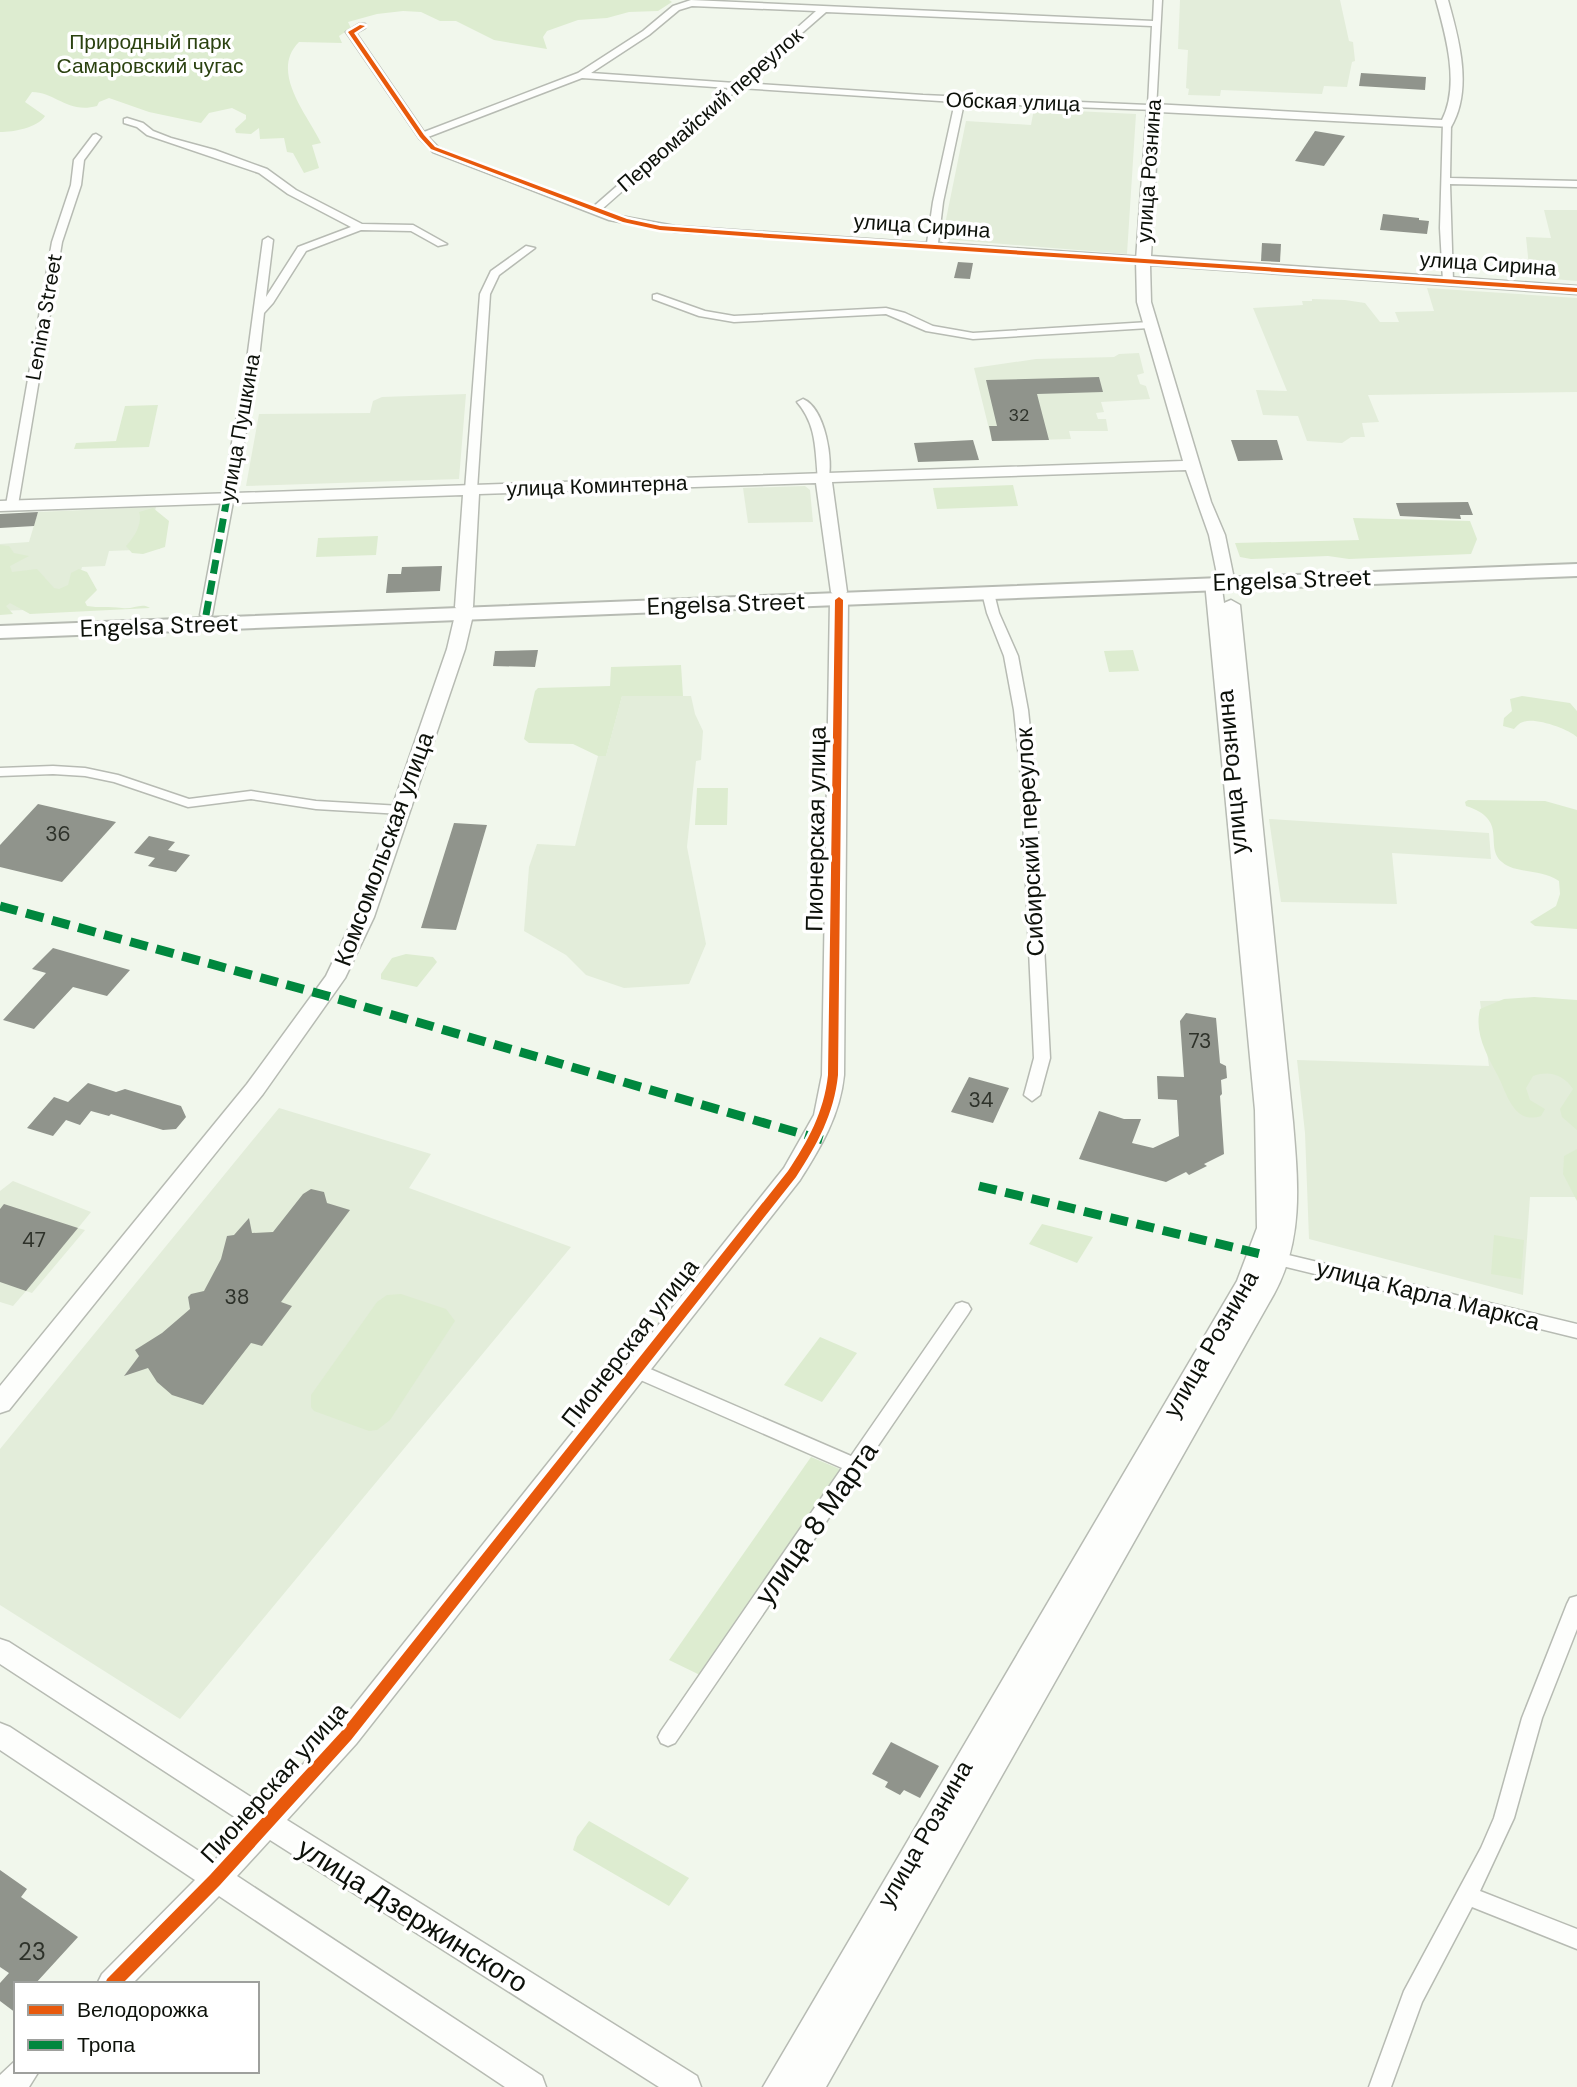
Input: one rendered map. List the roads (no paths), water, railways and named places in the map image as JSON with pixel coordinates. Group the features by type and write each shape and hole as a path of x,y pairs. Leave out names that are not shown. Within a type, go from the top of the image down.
{"main road":[{"path":"1442,0 1454,56 1454,106 1452,116 1446,124"},
{"name":"Обская улица","path":"1153,108 1446,124"},
{"name":"улица Рознина","path":"778,2087 1245,1287 1270,1257 1287,1230 1282,1122 1219,578 1194,466 1144,302 1143,260 1153,108"},
{"name":"улица Сирина","path":"1143,260 1577,290"},
{"name":"улица Коминтерна","path":"6,505 1194,466"},
{"name":"Пионерская улица","path":"114,1982 268,1824 385,1688 792,1174 816,1137 829,1104 833,1061 839,596 824,479"},
{"name":"Комсомольская улица","path":"0,1403 256,1089 324,995 358,932 456,649 464,611 471,490"},
{"name":"Engelsa Street","path":"1,631 1577,562"},
{"name":"Engelsa Street","path":"839,596 988,593 1219,578 1577,570"},
{"name":"Engelsa Street","path":"1,631 206,615 464,611"},
{"name":"улица Рознина","path":"809,2087 1266,1288 1270,1257"},
{"name":"улица Дзержинского","path":"0,1650 268,1824 686,2087"},
{"path":"0,1735 531,2087"},
{"path":"9,2087 22,2073"}],"street":[{"name":"улица Рознина","path":"1153,108 1158,0"},
{"path":"422,136 581,75 653,29 676,8 688,3 1001,11 1157,23"},
{"name":"Первомайский переулок","path":"594,211 825,8"},
{"name":"улица Сирина","path":"362,26 351,32 422,136 441,152 625,222 660,228 1143,260"},
{"name":"Обская улица","path":"581,75 960,100 1153,108"},
{"path":"932,246 938,202 960,100"},
{"path":"127,121 168,140 212,152 263,171 292,191 360,228"},
{"path":"1446,124 1448,281"},
{"name":"Lenina Street","path":"6,505 57,242 76,185 79,160 96,137"},
{"path":"1446,181 1577,184"},
{"path":"260,311 268,303 302,249 360,228 412,228 442,244"},
{"name":"улица Пушкина","path":"206,615 260,311 268,240"},
{"name":"Комсомольская улица","path":"471,490 485,294 495,272 530,248"},
{"path":"657,297 690,310 725,318 895,312 930,330 973,336 1149,325"},
{"name":"Пионерская улица","path":"803,402 813,411 817,422 824,479"},
{"name":"Сибирский переулок","path":"988,593 993,613 1011,656 1016,678 1028,777 1042,1058 1032,1095"},
{"path":"0,772 85,772 127,781 188,803 251,795 316,804 401,810"},
{"name":"улица Карла Маркса","path":"1270,1257 1577,1331"},
{"name":"улица 8 Марта","path":"668,1737 962,1309"},
{"path":"635,1370 856,1466"},
{"path":"1380,2087 1412,1998 1504,1818 1532,1718 1577,1604"},
{"path":"1466,1895 1577,1939"}],"park label":[{"name":"Природный парк Самаровский чугас","path":"150,54"}]}
